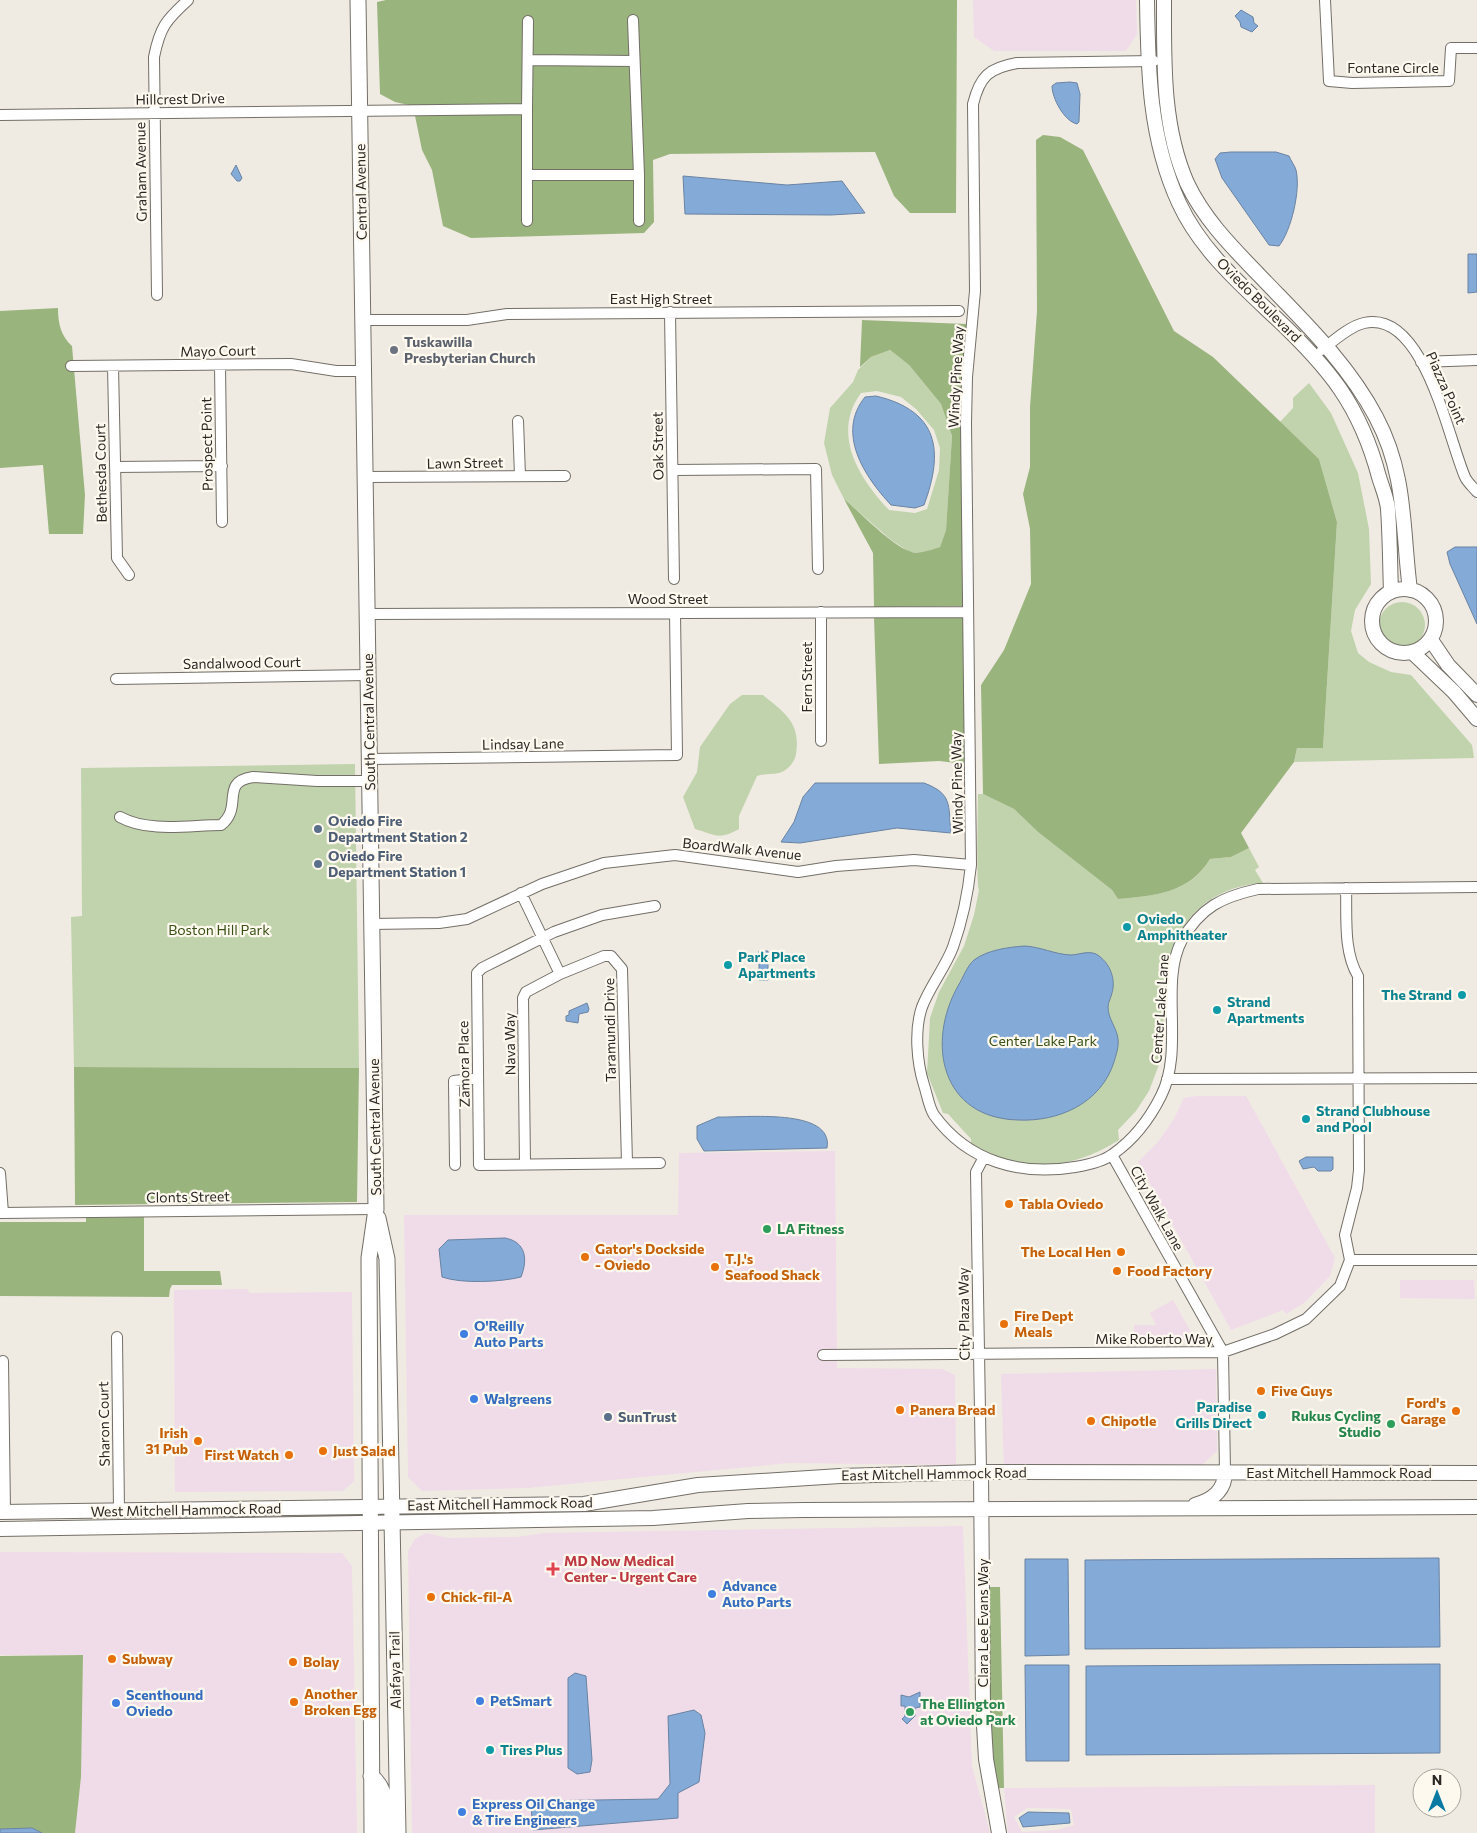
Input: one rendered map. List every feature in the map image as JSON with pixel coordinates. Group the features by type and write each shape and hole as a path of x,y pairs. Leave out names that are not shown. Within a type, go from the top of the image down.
{"main road":[{"name":"Central Avenue","path":"358,0 364,378"},
{"name":"South Central Avenue","path":"364,378 376,1209 369,1258 372,1507"},
{"name":"South Central Avenue","path":"376,1209 387,1259 392,1506"},
{"name":"Alafaya Trail","path":"392,1506 398,1833"},
{"name":"Alafaya Trail","path":"372,1507 372,1833"},
{"path":"371,1776 378,1782 384,1794 386,1833"}],"street":[{"name":"Graham Avenue","path":"157,295 153,113 154,57 158,39 167,19 188,0"},
{"name":"Oviedo Boulevard","path":"1147,0 1148,61 1155,131 1179,204 1205,245 1235,279 1316,356 1358,417 1372,451 1388,508 1391,592"},
{"name":"Oviedo Boulevard","path":"1164,0 1164,61 1167,100 1173,140 1186,180 1195,198 1217,231 1327,346 1354,380 1377,419 1395,464 1405,514 1410,590"},
{"name":"Fontane Circle","path":"1325,0 1329,81 1352,83 1449,81 1451,48 1477,48"},
{"path":"633,20 639,221"},
{"path":"527,221 528,21"},
{"path":"528,60 634,61"},
{"name":"Windy Pine Way","path":"971,866 967,377 975,291 973,104 977,88 986,74 1002,66 1017,64 1164,61"},
{"name":"Hillcrest Drive","path":"0,115 528,109"},
{"path":"527,175 639,175"},
{"name":"East High Street","path":"364,320 467,320 507,314 959,311"},
{"name":"Oak Street","path":"670,312 674,579"},
{"name":"Piazza Point","path":"1316,356 1327,346 1361,324 1374,322 1390,326 1406,337 1421,362 1453,438 1466,479 1477,492"},
{"path":"1421,362 1477,360"},
{"name":"Mayo Court","path":"71,366 291,364 336,371 364,378"},
{"name":"Prospect Point","path":"220,365 222,522"},
{"name":"Bethesda Court","path":"113,366 116,558 128,575"},
{"path":"518,421 520,476"},
{"path":"115,467 222,466"},
{"path":"673,470 816,468 818,569"},
{"name":"Lawn Street","path":"365,477 565,476"},
{"path":"1410,590 1420,593 1430,602 1436,614 1436,627 1431,640 1421,649 1412,652 1395,652 1383,646 1375,635 1372,622 1374,609 1382,598 1391,592 1410,590"},
{"name":"Fern Street","path":"821,612 821,741"},
{"name":"Wood Street","path":"368,614 968,612"},
{"name":"Lindsay Lane","path":"369,759 677,755 675,613"},
{"path":"1431,640 1448,665 1477,695"},
{"path":"1412,652 1454,692 1477,719"},
{"name":"Sandalwood Court","path":"116,679 369,675"},
{"path":"120,816 130,822 144,825 221,825 230,818 234,804 233,792 236,785 242,779 253,777 370,781"},
{"name":"BoardWalk Avenue","path":"372,924 439,923 466,919 522,893 604,863 674,855 798,872 836,866 914,860 971,866"},
{"name":"Center Lake Lane","path":"971,866 966,911 952,949 922,1007 918,1043 921,1077 933,1114 954,1136 984,1157 1004,1165 1031,1170 1051,1171 1082,1165 1112,1155 1132,1137 1150,1115 1162,1095 1167,1079 1172,1044 1176,953 1194,921 1216,902 1229,896 1258,889 1477,887"},
{"path":"1346,888 1349,951 1353,969 1358,976 1357,1188 1345,1235 1350,1260 1477,1260"},
{"path":"522,893 560,974"},
{"name":"Zamora Place","path":"655,906 602,915 543,938 482,968 478,973 479,1165 660,1163"},
{"name":"Taramundi Drive","path":"560,974 604,956 611,956 622,969 627,1163"},
{"name":"Nava Way","path":"525,1164 523,998 526,992 560,974"},
{"path":"455,1165 454,1081 478,1078"},
{"path":"1167,1079 1477,1078"},
{"name":"City Walk Lane","path":"1112,1155 1223,1352"},
{"name":"City Plaza Way","path":"981,1472 976,1172 984,1157"},
{"path":"0,1173 1,1213"},
{"name":"Clonts Street","path":"1,1213 376,1209"},
{"name":"Mike Roberto Way","path":"823,1355 1223,1352 1275,1334 1306,1318 1340,1286 1350,1260"},
{"name":"Sharon Court","path":"117,1337 125,1511"},
{"path":"1187,1508 1205,1502 1219,1493 1225,1479 1223,1352"},
{"path":"2,1512 3,1361"},
{"name":"East Mitchell Hammock Road","path":"372,1507 584,1504 698,1485 840,1476 981,1472 1477,1474"},
{"name":"Clara Lee Evans Way","path":"981,1472 983,1509 982,1709 986,1759 999,1833"},
{"name":"West Mitchell Hammock Road","path":"2,1512 372,1507"},
{"name":"East Mitchell Hammock Road","path":"371,1523 653,1518 748,1511 1477,1507"},
{"path":"91,1528 92,1521 96,1518 121,1515 125,1511"},
{"name":"West Mitchell Hammock Road","path":"0,1529 371,1523"}],"shaded area":[{"path":"973,0 1136,0 1137,34 1126,51 994,51 974,37"},
{"path":"1196,1096 1246,1096 1335,1258 1330,1276 1304,1303 1286,1314 1283,1310 1231,1330 1138,1162 1158,1142 1174,1119 1184,1098"},
{"path":"835,1151 837,1368 942,1369 955,1375 956,1465 789,1463 527,1488 422,1491 408,1477 404,1215 678,1215 679,1153"},
{"path":"1400,1280 1474,1280 1475,1299 1400,1298"},
{"path":"248,1289 249,1293 352,1292 354,1481 343,1491 175,1492 174,1290"},
{"path":"1173,1300 1196,1341 1134,1339 1134,1325 1156,1325 1150,1313"},
{"path":"1216,1369 1217,1451 1201,1466 1004,1467 1001,1374"},
{"path":"963,1526 972,1766 990,1833 412,1833 408,1551 415,1539 426,1533 448,1538 516,1537 545,1533"},
{"path":"0,1552 342,1553 352,1566 357,1833 75,1833 81,1777 83,1655 0,1655"},
{"path":"1375,1785 1375,1833 1008,1833 1004,1788","holes":["1027,1808 1071,1809 1074,1825 1057,1830 1022,1832 1014,1817"]}],"green space":[{"path":"386,0 957,0 956,213 910,213 894,196 875,152 670,154 653,160 654,222 644,233 471,238 443,226 432,170 422,150 413,106 395,102 380,94 377,2"},
{"path":"1043,135 1060,137 1083,150 1174,331 1213,357 1319,459 1337,522 1323,748 1297,748 1294,762 1241,833 1249,848 1231,857 1210,859 1202,870 1182,886 1170,891 1145,896 1118,899 1112,890 1038,832 1014,809 983,794 981,685 1004,650 1031,584 1030,529 1023,494 1030,467 1030,407 1037,311 1036,140"},
{"path":"58,308 61,329 65,338 72,346 85,495 83,534 49,534 43,465 0,468 0,311"},
{"path":"862,320 967,324 963,606 874,607 873,553 844,499 893,542 909,551 924,552 940,547 946,530 952,436 941,404 909,365 890,350 871,357 860,367"},
{"path":"890,350 909,365 941,404 952,436 946,530 940,547 927,552 909,552 890,539 844,499 832,475 824,443 830,408 853,382 858,370 871,357","holes":["877,391 901,397 916,409 934,430 940,448 939,470 927,509 915,513 889,510 859,470 852,455 849,440 848,424 852,408 861,393"]},
{"path":"1309,383 1331,413 1358,473 1369,529 1371,584 1355,610 1351,631 1358,653 1369,662 1391,672 1411,675 1472,745 1474,758 1294,762 1297,748 1323,748 1337,522 1319,459 1280,422 1293,408 1293,398"},
{"path":"1402,602 1415,606 1421,612 1425,625 1421,638 1415,644 1402,648 1389,644 1383,638 1379,625 1383,612 1389,606"},
{"path":"874,618 963,618 965,764 939,761 879,764"},
{"path":"742,695 763,695 784,713 794,726 797,743 796,754 792,763 785,770 779,773 757,776 739,816 739,829 721,836 695,829 683,797 697,772 700,747 730,704"},
{"name":"Boston Hill Park","path":"355,764 359,1068 74,1067 71,917 82,916 81,768"},
{"name":"Center Lake Park","path":"978,794 983,794 1014,809 1038,832 1112,890 1118,899 1170,891 1193,879 1210,859 1231,857 1249,848 1259,867 1255,870 1263,883 1242,886 1223,893 1207,902 1193,914 1182,929 1174,946 1169,965 1167,986 1164,989 1163,1054 1149,1091 1136,1111 1118,1130 1119,1140 1082,1158 1064,1163 1045,1165 1008,1160 971,1143 971,1139 948,1114 943,1113 927,1073 930,1018 939,992 964,946 974,915 979,890 977,861"},
{"path":"74,1067 359,1068 357,1202 75,1205"},
{"path":"144,1217 144,1271 220,1271 222,1285 172,1285 169,1297 0,1296 0,1222 86,1222 86,1218"},
{"path":"988,1587 1000,1587 1004,1788 996,1788 991,1758"},
{"path":"83,1655 81,1777 75,1833 42,1833 32,1828 0,1829 0,1656"}],"water":[{"path":"1241,10 1253,17 1254,23 1258,26 1252,32 1241,27 1240,22 1235,16"},
{"path":"1056,83 1077,83 1080,94 1079,122 1077,124 1063,114 1056,103 1052,86"},
{"path":"1276,152 1289,156 1295,167 1297,188 1294,210 1287,231 1279,246 1269,245 1222,178 1215,159 1220,153"},
{"path":"236,165 242,178 240,181 237,181 231,174"},
{"path":"683,176 787,185 842,181 865,213 831,215 685,214"},
{"path":"1468,254 1477,254 1477,292 1468,293"},
{"path":"876,396 897,403 913,412 924,423 931,436 934,451 934,467 924,505 915,508 891,505 863,468 853,439 853,425 857,411 865,397"},
{"path":"1455,547 1477,547 1477,624 1450,564 1447,552"},
{"path":"815,783 924,783 933,787 944,796 949,808 951,833 897,828 800,843 781,842 794,822 803,797"},
{"path":"1025,946 1070,955 1092,953 1103,959 1113,977 1112,995 1108,1007 1109,1016 1118,1039 1117,1051 1108,1076 1089,1099 1063,1113 1033,1120 992,1116 972,1106 957,1092 947,1074 943,1053 943,1031 948,1008 967,969 974,960 992,951"},
{"path":"759,951 768,951 768,980 759,980"},
{"path":"587,1003 588,1012 579,1014 578,1023 566,1021 569,1011"},
{"path":"765,1116 802,1120 816,1126 825,1135 827,1148 704,1151 697,1139 697,1126 718,1117"},
{"path":"1306,1157 1333,1157 1333,1169 1331,1171 1318,1171 1314,1167 1303,1169 1299,1161"},
{"path":"505,1238 517,1243 524,1252 525,1258 521,1277 482,1282 460,1281 442,1277 439,1249 448,1240"},
{"path":"1439,1558 1440,1647 1085,1649 1085,1560"},
{"path":"1025,1559 1068,1559 1069,1655 1025,1656"},
{"path":"1440,1664 1440,1753 1086,1755 1086,1666"},
{"path":"1025,1665 1069,1665 1069,1761 1026,1761"},
{"path":"575,1673 586,1676 592,1760 590,1772 577,1774 568,1768 568,1678"},
{"name":"The Ellington at Oviedo Park","path":"920,1692 920,1707 915,1708 915,1716 907,1724 902,1719 905,1716 905,1706 901,1706 901,1695 909,1697"},
{"path":"694,1710 701,1715 705,1733 699,1782 678,1793 678,1818 533,1830 531,1806 534,1801 658,1799 670,1784 668,1716"},
{"path":"1028,1812 1069,1813 1070,1823 1023,1827 1019,1818"},
{"path":"32,1828 42,1833 0,1833 0,1829"}],"place":[{"name":"Tuskawilla Presbyterian Church","path":"394,350"},
{"name":"Oviedo Fire Department Station 2","path":"318,829"},
{"name":"Oviedo Fire Department Station 1","path":"318,864"},
{"name":"Oviedo Amphitheater","path":"1127,927"},
{"name":"Park Place Apartments","path":"728,965"},
{"name":"The Strand","path":"1462,995"},
{"name":"Strand Apartments","path":"1217,1010"},
{"name":"Strand Clubhouse and Pool","path":"1306,1119"},
{"name":"Tabla Oviedo","path":"1009,1204"},
{"name":"LA Fitness","path":"767,1229"},
{"name":"The Local Hen","path":"1121,1252"},
{"name":"Gator's Dockside - Oviedo","path":"585,1257"},
{"name":"T.J.'s Seafood Shack","path":"715,1267"},
{"name":"Food Factory","path":"1117,1271"},
{"name":"Fire Dept Meals","path":"1004,1324"},
{"name":"O'Reilly Auto Parts","path":"464,1334"},
{"name":"Five Guys","path":"1261,1391"},
{"name":"Walgreens","path":"474,1399"},
{"name":"Panera Bread","path":"900,1410"},
{"name":"Ford's Garage","path":"1456,1411"},
{"name":"Paradise Grills Direct","path":"1262,1415"},
{"name":"SunTrust","path":"608,1417"},
{"name":"Chipotle","path":"1091,1421"},
{"name":"Rukus Cycling Studio","path":"1391,1424"},
{"name":"Irish 31 Pub","path":"198,1441"},
{"name":"Just Salad","path":"323,1451"},
{"name":"First Watch","path":"289,1455"},
{"name":"MD Now Medical Center - Urgent Care","path":"553,1569"},
{"name":"Advance Auto Parts","path":"712,1594"},
{"name":"Chick-fil-A","path":"431,1597"},
{"name":"Subway","path":"112,1659"},
{"name":"Bolay","path":"293,1662"},
{"name":"PetSmart","path":"480,1701"},
{"name":"Another Broken Egg","path":"294,1702"},
{"name":"Scenthound Oviedo","path":"116,1703"},
{"name":"The Ellington at Oviedo Park","path":"910,1712"},
{"name":"Tires Plus","path":"490,1750"},
{"name":"Express Oil Change & Tire Engineers","path":"462,1812"}]}
